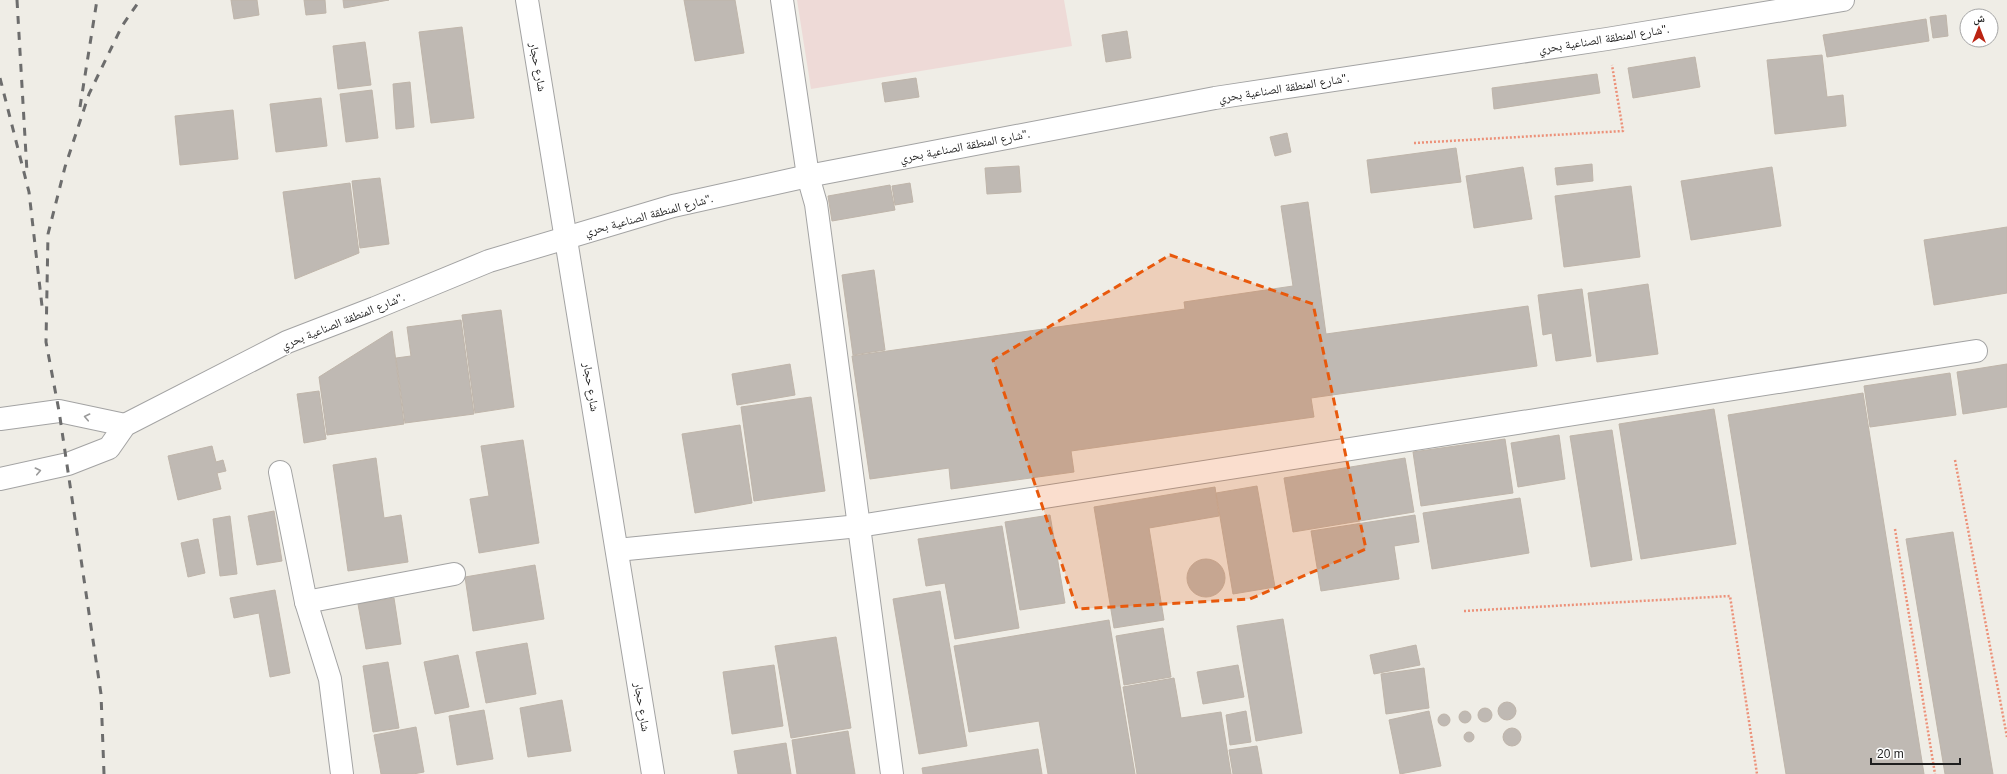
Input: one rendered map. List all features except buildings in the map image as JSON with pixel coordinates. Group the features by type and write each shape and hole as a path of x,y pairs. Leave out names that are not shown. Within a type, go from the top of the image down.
{"street":[{"name":"شارع حجار","path":"527,0 567,238 653,774"},
{"path":"782,0 808,176 816,204 892,774"},
{"name":"شارع المنطقة الصناعية بحري\".","path":"0,479 68,464 108,448 125,425 288,342 489,261 673,206 808,176 1215,98 1607,39 1843,0"},
{"path":"617,550 859,526 1976,351"},
{"path":"0,419 60,411 125,425"},
{"path":"280,472 306,602 330,679 342,774"},
{"path":"306,602 454,574"}],"path":[{"path":"1414,143 1623,131 1607,39"},
{"path":"1955,460 2007,737"},
{"path":"1895,530 1935,774"},
{"path":"1464,610 1730,596 1757,774"}],"highlighted area":[{"path":"1170,255 1313,304 1366,549 1250,599 1077,609 993,360"}],"shaded area":[{"path":"797,0 1064,0 1072,46 811,89"}],"railway":[{"path":"17,0 27,172"},
{"path":"80,107 97,0"},
{"path":"104,774 101,694 59,411 46,342 48,234 65,167 89,94 122,26 140,0"},
{"path":"0,78 29,192 42,306"}]}
